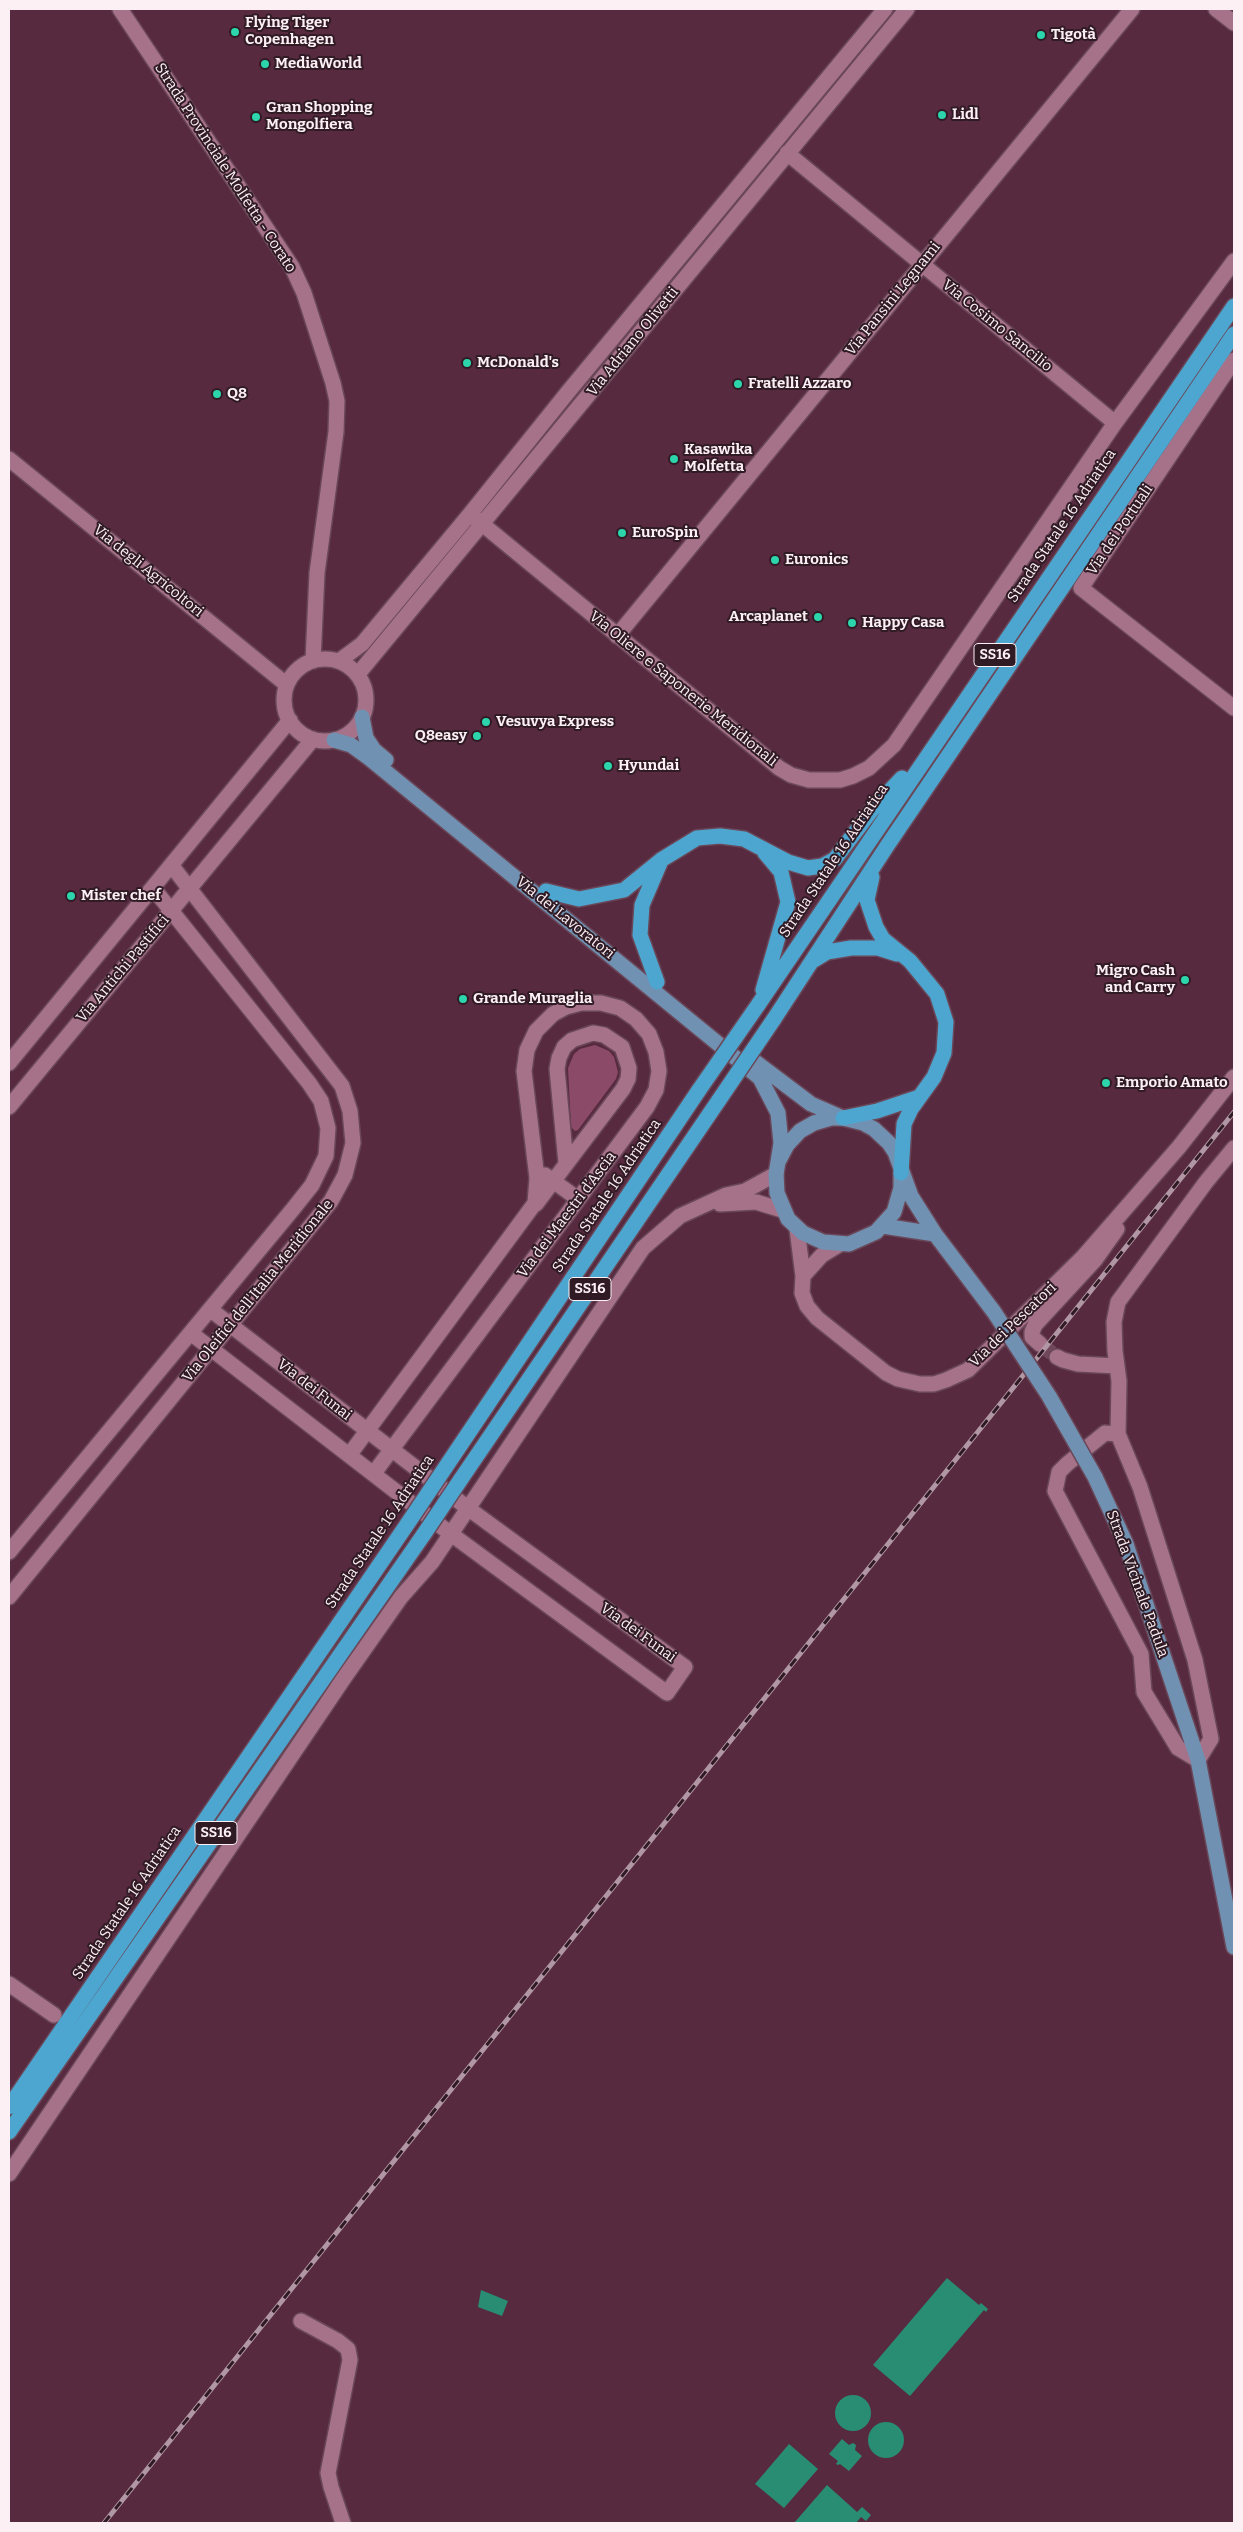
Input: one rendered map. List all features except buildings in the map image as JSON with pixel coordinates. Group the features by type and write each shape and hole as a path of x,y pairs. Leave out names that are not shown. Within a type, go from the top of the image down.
{"highway":[{"name":"Strada Statale 16 Adriatica","path":"9,2107 408,1523 934,744 1234,306"},
{"name":"SS16","path":"9,2132 424,1534 774,1019 887,846 1234,334"},
{"path":"546,891 579,899 624,890 661,860 697,838 704,837 720,836 744,839 788,862 808,868 822,866 835,859 872,810 934,744"},
{"path":"887,846 869,884 867,900 883,939 910,962 937,994 946,1022 944,1053 934,1077 918,1097 904,1124 901,1173"},
{"path":"758,1005 788,902 781,872 761,848"},
{"path":"658,982 640,935 642,904 661,860"},
{"path":"810,962 827,952 852,948 878,948 896,953 910,962"},
{"path":"842,1118 876,1111 918,1097"}],"main road":[{"path":"362,717 366,738 372,754"},
{"path":"334,740 352,745 372,754"},
{"name":"Via dei Lavoratori","path":"372,754 658,982 761,1073"},
{"name":"Via dei Lavoratori","path":"372,754 761,1073"},
{"name":"Strada Vicinale Padula","path":"761,1073 811,1104 842,1118 864,1123 882,1136 895,1152 901,1173 911,1196 935,1234 994,1312 1049,1396 1086,1460 1126,1544 1198,1760 1234,1947"},
{"name":"Strada Vicinale Padula","path":"761,1073 778,1112 781,1143 777,1168 777,1193 782,1210 798,1229 816,1240 840,1244 864,1239 883,1226 897,1205 901,1188 901,1173"},
{"name":"Strada Vicinale Padula","path":"777,1168 787,1145 800,1131 821,1120 842,1118"},
{"path":"883,1226 935,1234"}],"street":[{"name":"Strada Provinciale Molfetta - Corato","path":"120,9 292,268 304,293 333,383 337,401 336,432 317,573 313,660"},
{"name":"Via Adriano Olivetti","path":"339,661 362,644 885,9"},
{"name":"Via Adriano Olivetti","path":"358,674 907,9"},
{"name":"Via Pansini Legnami","path":"617,636 1132,9"},
{"path":"1216,9 1234,23"},
{"name":"Via Cosimo Sancilio","path":"787,153 1115,423"},
{"name":"Via Oliere e Saponerie Meridionali","path":"470,514 779,768 791,775 809,780 826,781 853,776 869,768 894,745 1115,423 1234,260"},
{"name":"Via dei Portuali","path":"1234,360 1081,588 1234,708"},
{"name":"Via degli Agricoltori","path":"9,458 288,685"},
{"path":"330,659 339,661 358,674 366,695 362,717 354,730 334,740 313,739 297,730 290,720 284,699 288,685 300,667 313,660 330,659"},
{"name":"Via Antichi Pastifici","path":"9,1063 290,720"},
{"name":"Via Antichi Pastifici","path":"9,1108 313,739"},
{"name":"Via Oleifici dell'Italia Meridionale","path":"9,1597 331,1201 345,1175 353,1143 350,1110 342,1086 172,866"},
{"name":"Via Oleifici dell'Italia Meridionale","path":"9,1552 192,1334 312,1185 326,1156 328,1128 321,1101 153,888"},
{"name":"Via dei Maestri d’Ascia","path":"350,1454 530,1211 537,1192 524,1071 527,1050 536,1031 553,1014 574,1005 601,1003 620,1008 636,1019 648,1034 656,1052 659,1071 656,1090 647,1107 374,1473"},
{"path":"530,1211 623,1089 628,1079 628,1062 622,1047 604,1034 594,1033 577,1037 564,1048 559,1058 557,1069 566,1163"},
{"name":"Via dei Pescatori","path":"798,1229 803,1276 802,1294 807,1306 826,1325 898,1379 920,1384 934,1384 968,1370 1084,1256 1179,1146 1234,1076"},
{"path":"1118,1434 1105,1433 1066,1464 1060,1472 1055,1491 1140,1654 1144,1692 1178,1748 1198,1760 1211,1739 1195,1660 1140,1487 1118,1434 1119,1381 1114,1322 1118,1302 1206,1182 1234,1148"},
{"path":"535,1168 578,1199"},
{"path":"9,2174 91,2040 400,1596 432,1562 469,1509 643,1248 680,1216 726,1195 745,1190 777,1168"},
{"path":"708,1204 756,1202 782,1210"},
{"path":"1040,1344 1032,1337 1032,1332 1036,1325 1095,1260 1115,1234 1128,1205"},
{"path":"272,1234 292,1250"},
{"path":"803,1276 822,1255 840,1244"},
{"name":"Via dei Funai","path":"192,1334 350,1454 451,1534 666,1693 685,1667 469,1509 211,1310"},
{"path":"1057,1357 1078,1364 1117,1366"},
{"path":"9,1984 54,2015"},
{"path":"301,2321 338,2341 348,2349 350,2360 328,2473 343,2523"}],"shaded area":[{"path":"595,1045 609,1051 614,1057 618,1072 616,1079 578,1130 575,1131 571,1127 568,1068 574,1054 580,1049"},
{"path":"947,2278 979,2305 981,2303 988,2309 986,2312 984,2310 910,2396 873,2365"},
{"path":"481,2290 508,2301 502,2316 478,2307"},
{"path":"853,2395 860,2396 866,2400 870,2406 870,2420 866,2426 860,2430 853,2431 846,2430 840,2426 836,2420 835,2413 836,2406 840,2400 846,2396"},
{"path":"886,2422 893,2423 899,2427 903,2433 903,2447 899,2453 893,2457 886,2458 879,2457 873,2453 869,2447 868,2440 869,2433 873,2427 879,2423"},
{"path":"842,2439 849,2445 853,2443 856,2445 855,2450 862,2456 849,2471 840,2464 836,2464 838,2461 829,2454"},
{"path":"789,2444 818,2469 784,2508 755,2484"},
{"path":"827,2485 857,2512 862,2507 871,2515 866,2521 861,2517 856,2523 794,2523"}],"tunnel":[{"path":"1040,1344 1057,1357"}],"railway":[{"path":"104,2523 1234,1112"}],"place":[{"name":"Flying Tiger Copenhagen","path":"235,32"},
{"name":"Tigotà","path":"1041,35"},
{"name":"MediaWorld","path":"265,64"},
{"name":"Lidl","path":"942,115"},
{"name":"Gran Shopping Mongolfiera","path":"256,117"},
{"name":"McDonald's","path":"467,363"},
{"name":"Fratelli Azzaro","path":"738,384"},
{"name":"Q8","path":"217,394"},
{"name":"Kasawika Molfetta","path":"674,459"},
{"name":"EuroSpin","path":"622,533"},
{"name":"Euronics","path":"775,560"},
{"name":"Arcaplanet","path":"818,617"},
{"name":"Happy Casa","path":"852,623"},
{"name":"Vesuvya Express","path":"486,722"},
{"name":"Q8easy","path":"477,736"},
{"name":"Hyundai","path":"608,766"},
{"name":"Mister chef","path":"71,896"},
{"name":"Migro Cash and Carry","path":"1185,980"},
{"name":"Grande Muraglia","path":"463,999"},
{"name":"Emporio Amato","path":"1106,1083"}]}
